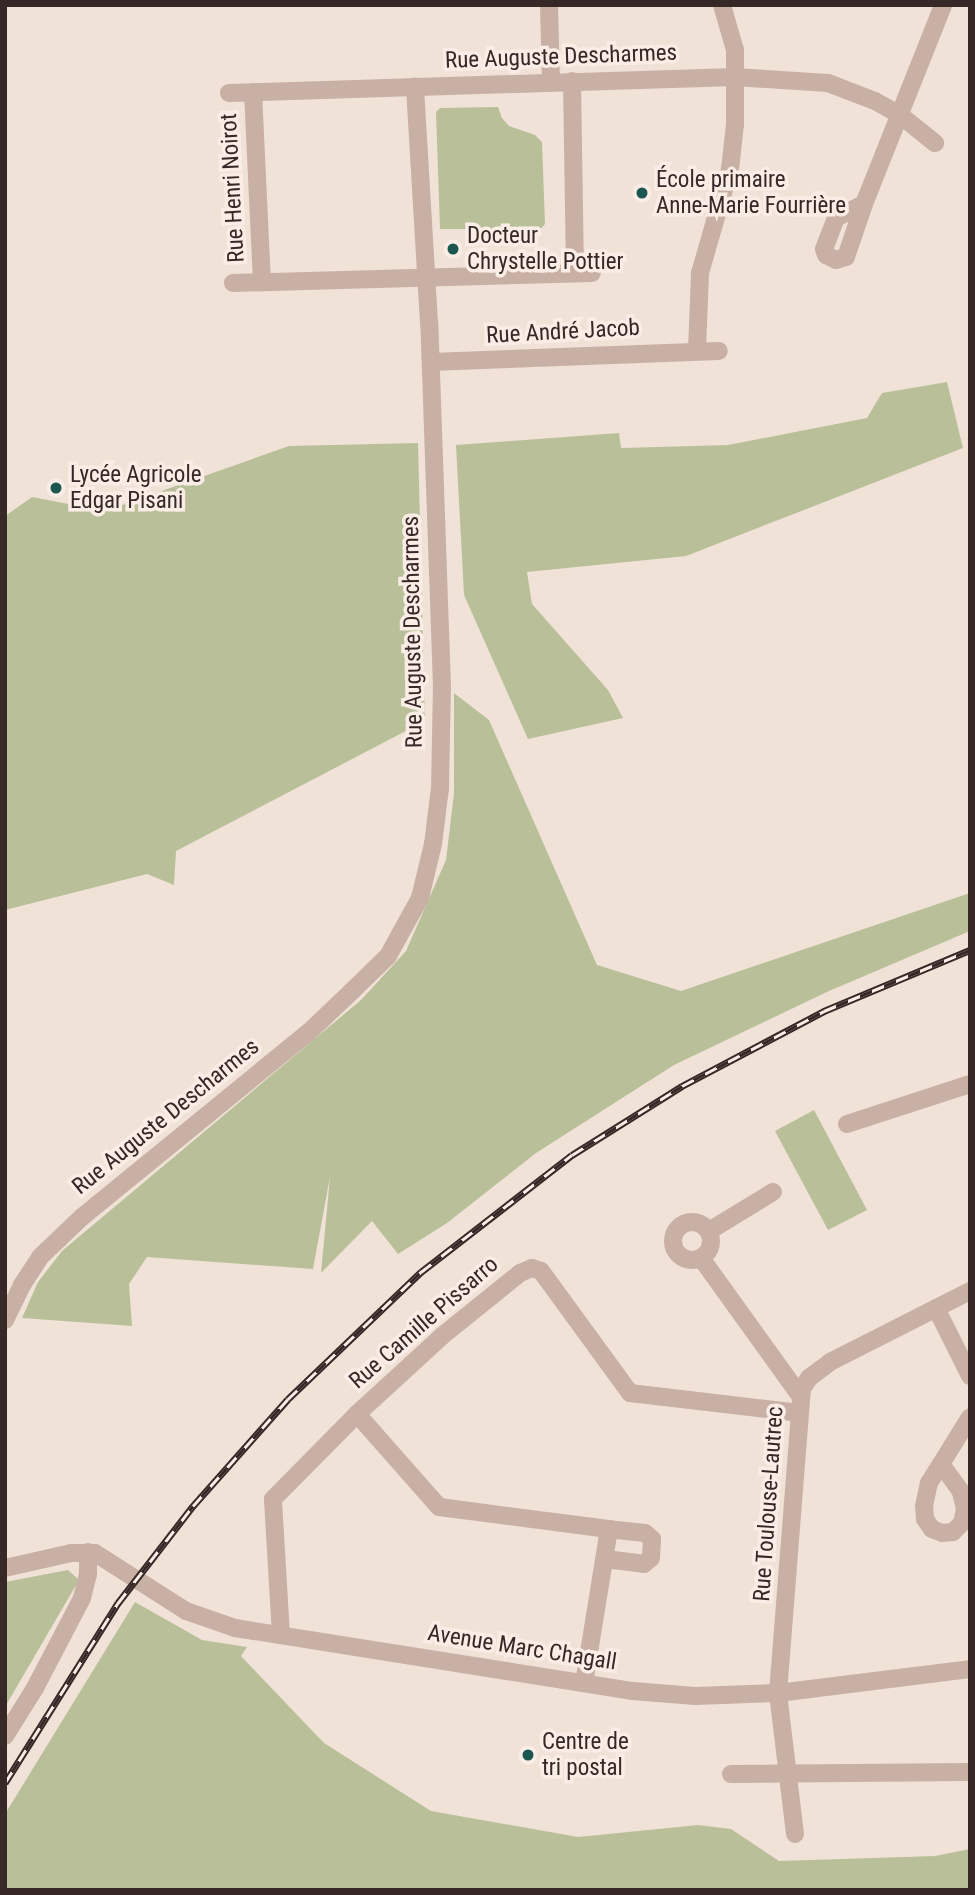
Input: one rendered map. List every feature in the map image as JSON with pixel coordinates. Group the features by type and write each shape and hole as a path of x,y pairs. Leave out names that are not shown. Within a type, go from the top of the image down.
{"street":[{"path":"549,5 551,81"},
{"path":"697,351 700,273 730,169 736,124 735,50 722,5"},
{"path":"864,204 943,5"},
{"name":"Rue Auguste Descharmes","path":"5,1320 40,1256 82,1217 309,1032 388,956 420,898 433,844 440,788 442,698 431,362 415,86 736,77 828,83 875,101 900,115 935,143"},
{"name":"Rue Henri Noirot","path":"233,283 583,273 572,81"},
{"name":"Rue Henri Noirot","path":"229,93 415,86"},
{"name":"Rue Henri Noirot","path":"253,92 262,282"},
{"name":"Rue André Jacob","path":"431,362 719,351"},
{"path":"847,1124 970,1084"},
{"path":"709,1231 773,1192"},
{"path":"687,1223 699,1223 709,1231 710,1249 701,1258 689,1259 678,1254 674,1236 687,1223"},
{"path":"701,1258 800,1405"},
{"name":"Rue Camille Pissarro","path":"281,1635 272,1499 357,1414 442,1336 520,1273 532,1268 541,1271 630,1393 800,1405"},
{"name":"Rue Toulouse-Lautrec","path":"794,1834 778,1693 800,1405 804,1383 830,1362 970,1292"},
{"path":"936,1308 970,1376"},
{"path":"357,1414 439,1507 645,1533 652,1539 651,1558 644,1564 605,1559"},
{"path":"941,1464 970,1417"},
{"path":"584,1684 609,1530"},
{"path":"5,1568 88,1552 88,1574 82,1598 35,1688 5,1736"},
{"name":"Avenue Marc Chagall","path":"88,1552 114,1563 163,1598 210,1621 584,1684 695,1696 778,1693 970,1669"},
{"path":"731,1773 970,1772"}],"green space":[{"path":"498,107 509,126 535,135 542,142 545,224 539,231 494,242 493,229 440,229 436,112 440,108"},
{"path":"947,382 963,448 686,556 527,572 532,604 608,690 623,718 528,739 464,595 456,445 619,433 621,448 728,445 867,418 882,393"},
{"path":"418,443 425,721 176,851 174,885 147,874 5,910 5,516 32,497 105,511 289,446"},
{"path":"454,693 489,720 597,965 681,991 970,893 970,931 829,991 674,1065 536,1153 447,1223 398,1254 372,1221 321,1273 330,1177 313,1269 147,1257 129,1284 132,1326 22,1318 38,1282 62,1251 361,1000 406,951 446,860 454,793"},
{"path":"814,1110 867,1210 828,1230 775,1131"},
{"path":"68,1570 79,1580 5,1707 5,1582"},
{"path":"135,1602 202,1640 247,1647 241,1656 324,1743 431,1811 578,1837 698,1825 731,1829 779,1861 935,1856 970,1849 970,1890 5,1890 5,1814"}],"railway":[{"path":"5,1783 118,1603 193,1506 288,1399 421,1272 572,1155 682,1086 824,1011 970,950"}],"place":[{"name":"École primaire Anne-Marie Fourrière","path":"642,193"},
{"name":"Docteur Chrystelle Pottier","path":"453,249"},
{"name":"Lycée Agricole Edgar Pisani","path":"56,488"},
{"name":"Centre de tri postal","path":"528,1755"}]}
